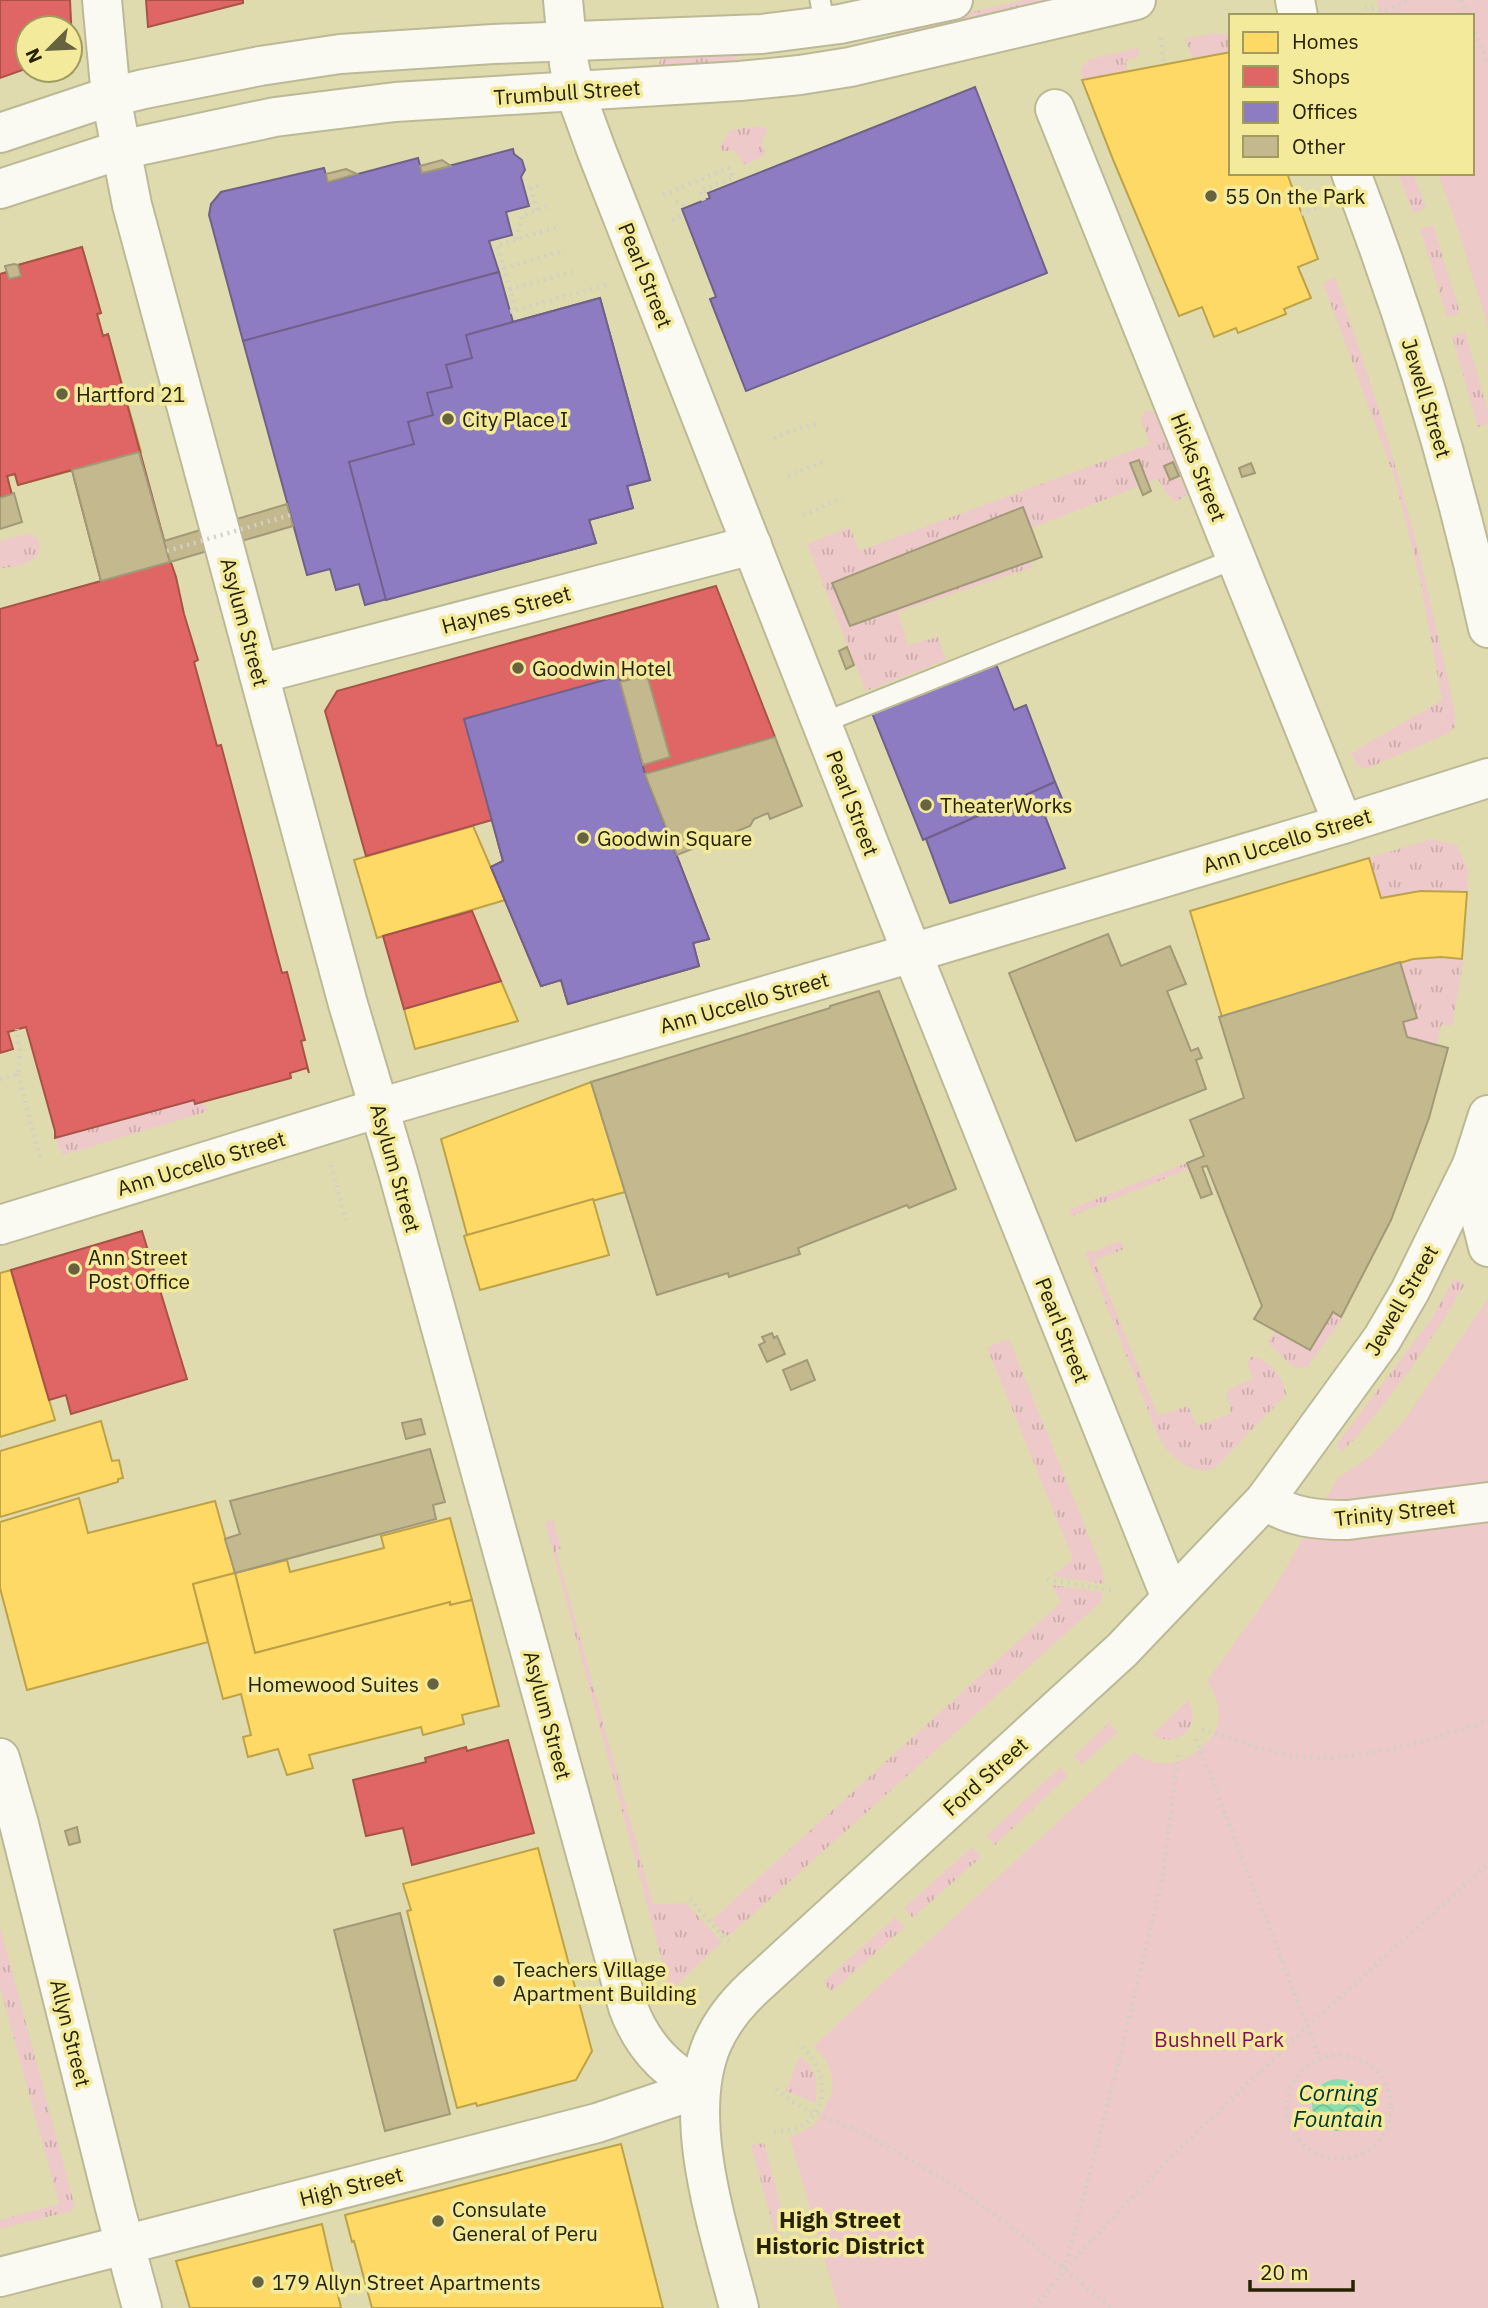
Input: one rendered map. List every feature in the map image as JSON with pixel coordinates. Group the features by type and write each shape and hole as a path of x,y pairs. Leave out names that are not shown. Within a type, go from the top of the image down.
{"main road":[{"name":"Asylum Street","path":"102,0 111,97 132,205 345,991 417,1238 628,2007 634,2023 655,2054 680,2076 701,2088"},
{"name":"Pearl Street","path":"563,0 569,64 575,92 912,953 1171,1598"},
{"path":"0,133 111,97 247,68 340,54 434,47 724,37 828,17 953,0"},
{"name":"Trumbull Street","path":"0,189 120,150 263,120 395,102 740,81 849,67 1136,0"},
{"path":"828,17 849,67"},
{"name":"Hicks Street","path":"1055,109 1343,824"},
{"name":"Jewell Street","path":"1352,175 1385,266 1433,414 1488,628"},
{"name":"Haynes Street","path":"259,674 752,545"},
{"name":"Ann Uccello Street","path":"0,1226 379,1108 912,953 1488,778"},
{"name":"Jewell Street","path":"1276,1485 1382,1339 1410,1291 1472,1165 1488,1115"},
{"path":"1472,1165 1479,1212 1488,1247"},
{"name":"Ford Street","path":"701,2088 712,2044 730,2014 745,1996 1122,1650 1276,1485"},
{"name":"Trinity Street","path":"1276,1485 1289,1514 1315,1519 1348,1520 1488,1502"},
{"name":"Allyn Street","path":"0,1758 142,2308"},
{"path":"701,2088 700,2125 706,2168 739,2308"},
{"name":"High Street","path":"0,2277 597,2123 701,2088"}],"lane":[{"path":"822,723 1237,558"}],"path":[{"path":"1365,7 1384,11 1408,0"},
{"path":"1474,31 1488,64"},
{"path":"1161,38 1164,63"},
{"path":"663,195 729,168 733,178 700,191 704,201"},
{"path":"537,210 531,188 542,184"},
{"path":"676,201 687,208"},
{"path":"516,239 522,215 550,206"},
{"path":"1301,214 1318,207"},
{"path":"671,220 684,215"},
{"path":"557,227 497,245 513,311 606,285"},
{"path":"503,272 565,250"},
{"path":"508,288 572,272"},
{"path":"774,438 799,428 821,424"},
{"path":"788,476 825,461"},
{"path":"803,515 842,498"},
{"path":"167,551 290,515"},
{"path":"18,1029 18,1074 41,1162"},
{"path":"0,1079 18,1074"},
{"path":"331,1166 346,1220"},
{"path":"1047,1579 1115,1591"},
{"path":"1202,1730 1293,1756 1325,1757 1363,1754 1430,1739 1488,1721"},
{"path":"1196,1739 1320,2058"},
{"path":"1065,2269 1162,1880 1179,1751"},
{"path":"1035,2308 1065,2269 1164,2164 1308,2026 1488,1864"},
{"path":"690,1899 723,1937 733,1944"},
{"path":"774,2132 804,2124 814,2114 821,2098 821,2073 810,2053 798,2043"},
{"path":"1336,2055 1353,2057 1374,2069 1388,2090 1391,2106 1388,2123 1370,2150 1355,2157 1337,2160 1320,2156 1304,2147 1293,2133 1287,2116 1287,2098 1293,2081 1304,2067 1320,2058 1336,2055"},
{"path":"776,2089 814,2114 865,2135 958,2188 1112,2308"}],"green space":[{"path":"1024,0 1057,0 899,35 896,33 898,29"},
{"path":"1377,0 1488,0 1488,326 1439,175 1474,175 1474,14 1380,14"},
{"path":"1215,33 1229,35 1229,52 1193,58 1185,39"},
{"path":"1138,48 1140,56 1125,61 1127,71 1082,80 1081,68 1090,59"},
{"path":"734,53 738,57 735,61 662,66 659,64 661,57"},
{"path":"759,126 769,130 762,141 765,155 745,165 735,151 723,151 720,147 730,130"},
{"path":"1399,175 1414,175 1426,208 1413,213"},
{"path":"1433,225 1460,313 1447,317 1420,229"},
{"path":"1335,277 1365,365 1404,498 1427,587 1456,721 1455,727 1449,733 1366,769 1357,765 1351,753 1442,700 1420,580 1394,476 1323,283"},
{"path":"1465,332 1488,411 1488,424 1478,427 1452,336"},
{"path":"1148,410 1155,413 1187,486 1187,494 1176,502 1166,493 1158,479 1031,528 1022,507 833,583 850,626 1031,561 1033,567 898,612 908,645 938,637 946,660 866,691 807,544 850,527 859,551 1150,444 1141,419"},
{"path":"27,534 38,539 38,554 29,562 0,569 0,541"},
{"path":"1431,839 1457,845 1468,871 1467,892 1420,891 1381,898 1369,858"},
{"path":"1429,957 1462,959 1463,964 1452,1026 1441,1025 1437,1045 1407,1037 1403,1022 1417,1018 1400,962"},
{"path":"194,1100 195,1104 202,1102 209,1111 63,1155 55,1138"},
{"path":"1187,1163 1189,1169 1072,1216 1069,1210"},
{"path":"1119,1241 1124,1246 1122,1250 1095,1260 1158,1416 1188,1406 1197,1426 1231,1413 1226,1391 1253,1378 1247,1362 1251,1357 1269,1365 1285,1388 1286,1395 1214,1469 1189,1467 1175,1458 1159,1438 1085,1252 1093,1252"},
{"path":"1454,1278 1465,1284 1438,1329 1393,1393 1342,1452 1336,1445 1432,1318"},
{"name":"Bushnell Park","path":"1488,1299 1488,2308 839,2308 790,2138 816,2124 832,2093 832,2076 826,2060 814,2046 1134,1752 1151,1761 1170,1763 1187,1757 1208,1741 1215,1732 1219,1711 1215,1695 1207,1681 1273,1590 1338,1478 1371,1456 1403,1422"},
{"path":"1333,1312 1342,1320 1307,1367 1294,1368 1270,1345 1269,1341 1275,1331 1310,1350"},
{"path":"1009,1339 1103,1571 1104,1584 1052,1576 1073,1559 987,1347"},
{"path":"553,1520 561,1548 556,1550 653,1904 686,1903 722,1942 673,1988 668,1983 545,1522"},
{"path":"1051,1585 1102,1592 1102,1601 729,1936 723,1934 712,1920 1061,1602"},
{"path":"1188,1700 1192,1719 1185,1733 1171,1740 1152,1735"},
{"path":"1109,1723 1118,1732 1082,1765 1074,1756"},
{"path":"1060,1767 1068,1776 995,1845 986,1836"},
{"path":"972,1847 981,1857 913,1918 904,1908"},
{"path":"895,1917 905,1927 832,1992 823,1982"},
{"path":"0,1926 75,2207 71,2211 0,2229 0,2220 59,2204 0,1987"},
{"path":"800,2056 814,2072 816,2103 786,2091"},
{"path":"764,2143 787,2230 775,2233 751,2145"}],"water":[{"name":"Corning Fountain","path":"1338,2079 1357,2086 1364,2105 1357,2124 1338,2131 1319,2124 1312,2105 1319,2086"}],"building: Homes":[{"name":"55 On the Park","path":"1229,52 1229,175 1288,175 1318,259 1298,267 1311,298 1284,309 1286,314 1238,333 1236,328 1214,337 1202,307 1179,316 1082,80"},
{"name":"Hartford 21","path":"82,247 101,313 97,314 103,336 108,334 141,452 18,485 15,474 7,476 12,495 0,498 0,274 7,272 9,279 21,276 18,265"},
{"path":"473,826 505,900 377,938 354,860"},
{"path":"1369,858 1381,898 1420,891 1467,892 1462,959 1413,959 1222,1017 1190,911"},
{"path":"501,981 518,1021 415,1049 404,1009"},
{"path":"591,1082 625,1192 467,1235 441,1139"},
{"path":"593,1199 609,1255 480,1290 464,1236"},
{"path":"11,1270 55,1420 0,1437 0,1273"},
{"path":"101,1421 112,1461 119,1460 123,1478 118,1479 118,1482 0,1517 0,1451"},
{"path":"79,1498 88,1533 215,1501 235,1573 193,1584 208,1642 27,1690 0,1588 0,1522"},
{"path":"450,1518 472,1600 450,1605 450,1602 255,1653 235,1573 287,1560 290,1572 384,1548 381,1536"},
{"path":"235,1573 255,1653 450,1602 450,1605 472,1600 499,1706 462,1715 464,1724 423,1735 421,1727 309,1755 313,1768 287,1775 278,1749 248,1757 243,1737 251,1735 241,1694 223,1699 193,1584"},
{"name":"Teachers Village Apartment Building","path":"538,1848 592,2051 576,2080 477,2106 476,2103 457,2108 407,1911 411,1910 403,1884"},
{"path":"621,2144 663,2308 372,2308 345,2215"},
{"name":"179 Allyn Street Apartments","path":"322,2224 341,2308 190,2308 176,2261"}],"building: Shops":[{"path":"0,0 70,0 71,14 14,14 14,73 0,78"},
{"path":"146,0 243,0 243,3 148,27"},
{"path":"82,247 101,313 97,314 103,336 108,334 176,577 198,660 194,662 217,746 221,745 282,973 287,972 305,1040 301,1041 309,1073 307,1068 290,1073 291,1078 195,1104 194,1100 55,1138 26,1027 8,1032 13,1049 0,1053 0,609 101,581 72,470 18,485 15,474 7,476 12,495 0,498 0,274 7,272 9,279 21,276 18,265"},
{"path":"716,586 775,737 645,774 709,939 693,943 699,966 568,1004 561,980 541,986 491,867 503,861 492,820 366,856 325,711 337,691"},
{"path":"472,911 501,981 404,1009 383,936"},
{"path":"142,1231 187,1379 71,1414 66,1395 49,1400 11,1270"},
{"path":"508,1740 534,1833 412,1865 403,1828 366,1836 353,1780 426,1762 425,1758 466,1747 467,1751"}],"building: Offices":[{"path":"975,87 1047,273 746,391 710,299 716,297 682,209 710,198 708,193"},
{"path":"513,149 514,154 522,160 525,170 521,177 529,206 506,212 512,235 489,241 499,272 243,341 209,215 211,204 221,192 324,168 328,182 418,158 422,173"},
{"name":"City Place I","path":"499,272 513,322 600,298 650,480 627,486 633,508 589,520 596,543 365,605 359,584 336,590 330,569 307,575 243,341"},
{"path":"600,298 650,480 627,486 633,508 589,520 596,543 386,600 349,462 414,444 408,422 433,415 427,393 452,387 446,365 472,358 466,335"},
{"path":"996,664 1014,710 1026,705 1055,782 923,840 872,713"},
{"name":"Goodwin Square","path":"619,676 645,774 709,939 693,943 699,966 568,1004 561,980 541,986 491,867 503,861 464,719"},
{"path":"1055,782 1066,808 1045,816 1065,868 950,903 926,839"}],"building: Other":[{"path":"442,160 451,166 422,173 420,166"},
{"path":"346,169 357,174 328,182 326,174"},
{"path":"18,265 21,276 9,279 5,266"},
{"path":"139,452 170,562 101,581 72,470"},
{"path":"1139,460 1151,491 1143,495 1130,463"},
{"path":"1173,462 1179,476 1170,480 1164,466"},
{"path":"1251,463 1255,473 1242,477 1239,468"},
{"path":"14,493 22,522 0,529 0,498"},
{"path":"287,504 293,526 170,562 164,541"},
{"path":"1023,507 1042,557 850,626 832,583"},
{"path":"847,647 854,665 846,669 839,651"},
{"path":"647,675 670,757 643,765 620,682"},
{"path":"775,737 802,806 770,819 768,813 754,819 750,826 677,855 645,774"},
{"path":"1108,934 1121,966 1170,946 1186,984 1167,991 1191,1051 1198,1048 1202,1058 1196,1060 1206,1089 1076,1141 1009,973"},
{"path":"1400,962 1417,1018 1403,1022 1407,1037 1448,1048 1429,1118 1391,1220 1341,1317 1333,1312 1310,1350 1254,1319 1262,1306 1207,1166 1202,1167 1212,1194 1201,1198 1187,1163 1204,1156 1190,1120 1244,1098 1219,1017"},
{"path":"879,991 956,1189 909,1208 907,1205 798,1248 800,1254 729,1277 728,1273 657,1295 591,1082"},
{"path":"772,1333 774,1338 777,1336 785,1354 767,1362 759,1345 765,1342 762,1337"},
{"path":"807,1360 815,1380 791,1390 783,1370"},
{"path":"421,1419 425,1434 406,1439 402,1423"},
{"path":"430,1449 445,1502 433,1505 436,1519 235,1573 225,1539 240,1534 230,1501"},
{"path":"77,1827 80,1842 69,1845 65,1831"},
{"path":"400,1913 450,2114 385,2131 334,1930"}],"place":[{"name":"55 On the Park","path":"1211,196"},
{"name":"Hartford 21","path":"62,394"},
{"name":"City Place I","path":"448,419"},
{"name":"Goodwin Hotel","path":"518,668"},
{"name":"TheaterWorks","path":"926,805"},
{"name":"Goodwin Square","path":"583,838"},
{"name":"Ann Street Post Office","path":"74,1269"},
{"name":"Homewood Suites","path":"433,1684"},
{"name":"Teachers Village Apartment Building","path":"499,1981"},
{"name":"Consulate General of Peru","path":"438,2221"},
{"name":"179 Allyn Street Apartments","path":"258,2282"}],"district":[{"name":"High Street Historic District","path":"840,2232"}]}
